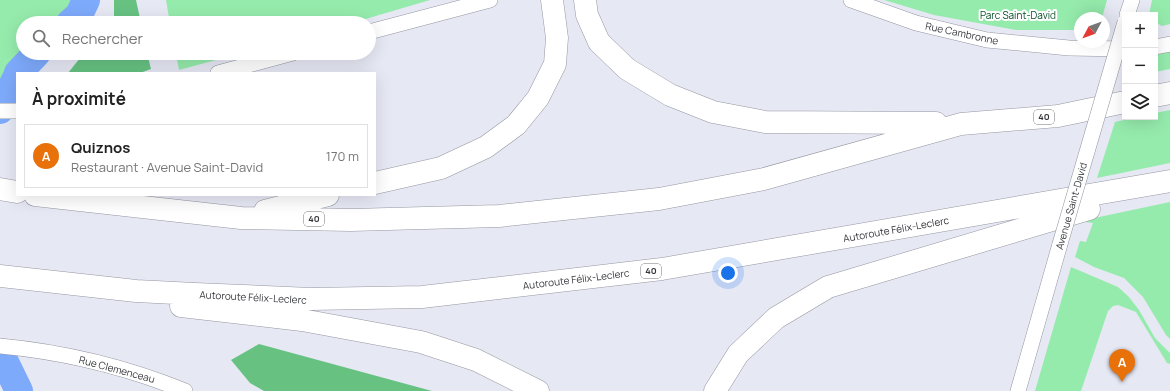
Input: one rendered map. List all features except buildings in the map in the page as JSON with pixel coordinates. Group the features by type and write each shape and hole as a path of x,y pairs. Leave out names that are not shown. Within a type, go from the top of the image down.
{"highway":[{"path":"376,183 441,168 486,147 516,125 538,98 555,64 557,38 552,0"},
{"path":"585,0 587,15 599,42 627,69 670,95 713,112 765,122 961,124"},
{"path":"1158,95 1170,93"},
{"name":"40","path":"44,196 241,218 351,220 500,216 659,199 764,179 961,124 1058,116 1122,103"},
{"path":"715,391 738,354 776,318 828,287 1140,193 1165,182"},
{"name":"Autoroute Félix-Leclerc","path":"0,276 136,291 311,299 422,297 662,269 1165,182"},
{"path":"0,189 16,192"},
{"path":"241,218 324,196"},
{"path":"136,291 186,308 302,320 420,342 476,360 538,391"}],"street":[{"path":"376,30 490,0"},
{"name":"Rue Cambronne","path":"851,0 916,22 987,40 1069,48 1122,49"},
{"name":"Avenue Saint-David","path":"1018,391 1128,11"},
{"path":"1158,46 1170,44"},
{"path":"222,72 267,60"},
{"name":"Rue Clemenceau","path":"0,346 98,362 159,380 185,391"}],"green space":[{"path":"0,0 77,0 67,16 16,16 16,60 22,60 0,87"},
{"path":"114,0 136,0 139,16 114,16"},
{"path":"166,0 430,0 376,16 169,16"},
{"name":"Parc Saint-David","path":"884,0 1107,0 1104,12 1074,12 1074,30 1016,30 934,15"},
{"path":"1152,0 1170,0 1170,24 1162,26 1158,24 1158,12 1150,12"},
{"path":"1170,51 1170,69 1158,71 1158,53"},
{"path":"78,60 149,60 151,69 143,72 69,72"},
{"path":"177,60 216,60 179,70"},
{"path":"1170,110 1170,163 1097,178 1115,122 1124,120 1158,120 1158,112"},
{"path":"1170,202 1170,339 1166,335 1143,297 1124,278 1094,267 1075,257 1080,241 1086,242 1093,223 1085,222 1085,220"},
{"path":"1071,267 1118,287 1129,297 1139,310 1155,338 1170,353 1170,364 1167,363 1136,312 1118,305 1113,306 1108,311 1081,391 1035,391"},
{"path":"259,344 432,391 264,391 250,383 231,360"}],"waterway":[{"path":"78,16 86,0"},
{"path":"19,72 30,60"},
{"path":"0,110 16,78"},
{"path":"0,352 19,391"}],"place":[{"name":"Quiznos","path":"1122,382"}]}
